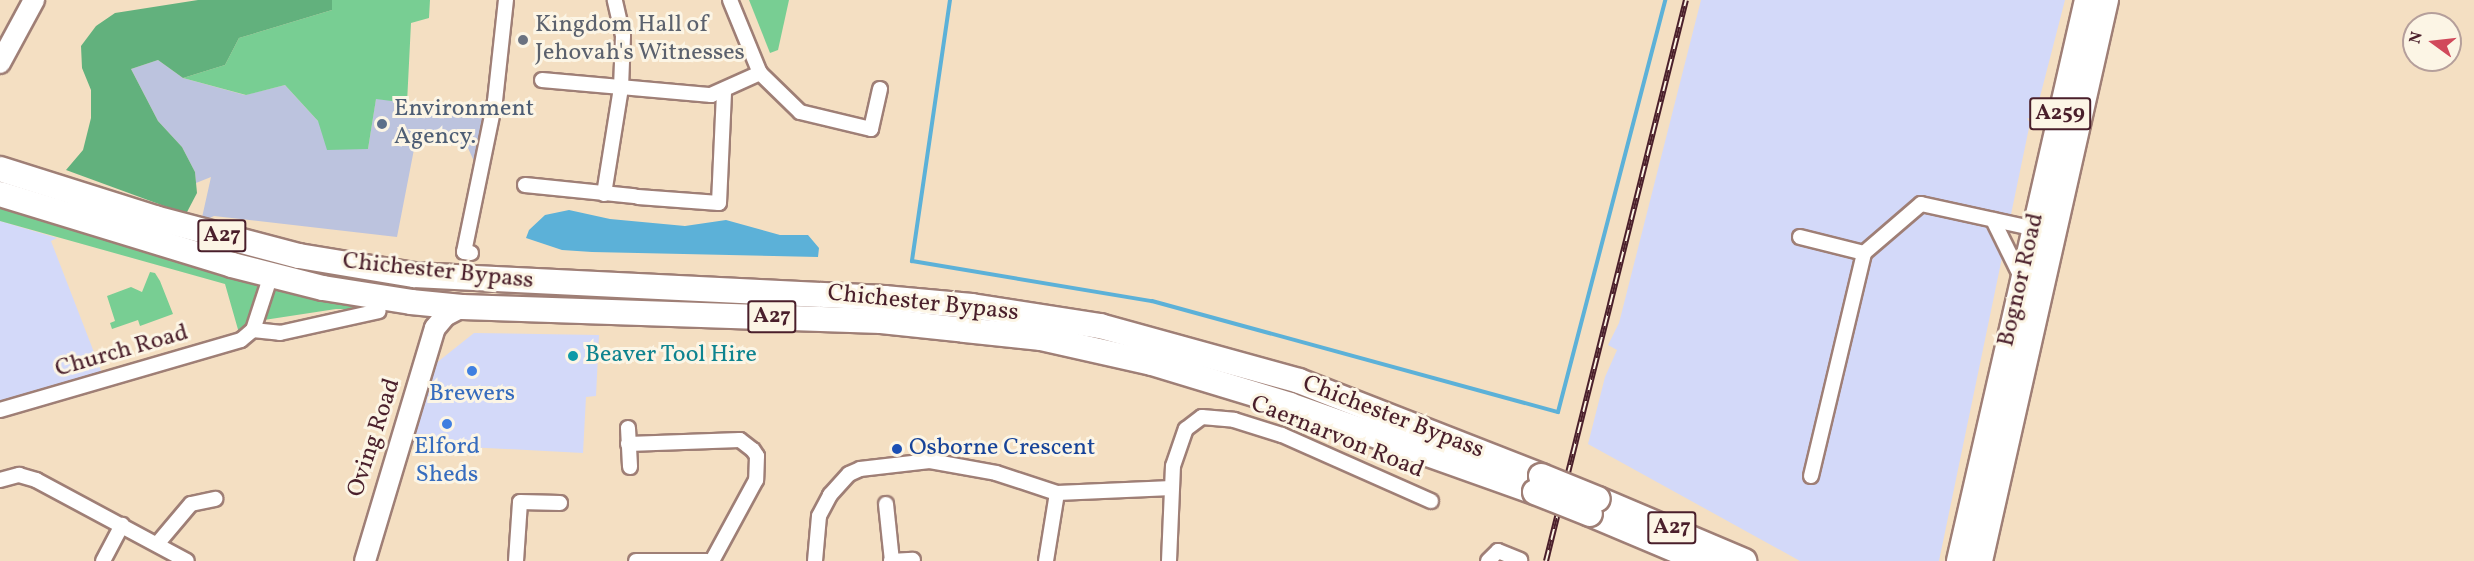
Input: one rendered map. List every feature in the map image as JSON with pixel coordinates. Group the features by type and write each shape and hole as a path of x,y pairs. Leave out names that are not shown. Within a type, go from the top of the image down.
{"highway":[{"name":"Bognor Road","path":"1980,561 2087,0"},
{"name":"Bognor Road","path":"1959,561 2022,281 2044,231 2106,0"},
{"path":"0,159 34,180"},
{"name":"Chichester Bypass","path":"0,169 155,218 299,256 414,275 884,298 972,306 1100,326 1299,381 1538,484 1744,561"},
{"name":"Chichester Bypass","path":"0,194 271,275 411,302 462,307 881,321 1041,338 1152,363 1538,484"},
{"name":"Chichester Bypass","path":"1594,506 1702,561"}],"main road":[{"path":"0,63 34,0"},
{"path":"411,302 430,319 434,331"},
{"name":"Oving Road","path":"365,561 434,331 440,320 462,307"}],"street":[{"path":"471,253 464,252 495,101 506,0"},
{"path":"604,194 621,88 622,36 615,0"},
{"path":"730,0 760,73 800,112 871,129 880,89"},
{"path":"542,80 711,94 724,91 760,73"},
{"path":"525,185 719,203 724,91"},
{"path":"1811,476 1864,254 1921,204 2044,231"},
{"path":"1993,220 2014,258 2022,281"},
{"path":"1800,237 1864,254"},
{"path":"271,275 253,330 280,333 379,311"},
{"name":"Church Road","path":"0,410 242,340 253,330"},
{"name":"Caernarvon Road","path":"1169,561 1173,466 1186,429 1202,417 1218,417 1282,435 1431,501"},
{"path":"628,428 630,467"},
{"path":"628,444 740,440 757,456 756,480 710,561 636,561"},
{"path":"815,561 819,516 835,489 860,469 930,461 996,472 1057,493 1172,488"},
{"path":"0,480 19,475 36,480 158,543 187,561"},
{"path":"1046,561 1057,493"},
{"path":"158,543 191,504 215,499"},
{"path":"516,561 520,502 560,503"},
{"path":"886,504 891,561 913,560"},
{"path":"104,561 122,525"},
{"path":"1488,561 1498,551 1520,560"}],"shaded area":[{"path":"1701,0 2065,0 2034,120 2027,118 2030,123 1939,561 1800,561 1588,444 1605,377 1617,350 1608,345 1619,323"},
{"path":"158,60 183,78 245,95 285,85 318,121 368,149 376,98 487,116 480,160 473,159 468,148 416,139 397,237 214,216 201,222 211,177 196,183 195,172 182,147 158,121 131,69"},
{"path":"0,221 57,238 51,241 102,373 0,402"},
{"path":"474,333 599,335 596,396 586,397 583,453 411,444 435,364"}],"green space":[{"path":"198,0 332,0 332,10 239,38 225,65 183,78 158,60 131,69 158,121 182,147 195,172 197,193 186,214 66,170 83,150 91,118 91,90 82,68 81,46 96,26 115,13"},
{"path":"332,0 430,0 429,18 411,23 407,103 376,99 368,149 327,150 318,121 285,85 246,95 183,78 225,65 239,38 332,10"},
{"path":"749,0 789,0 778,50 770,53"},
{"path":"0,200 256,279 261,287 261,312 241,340 225,284 0,221"},
{"path":"150,272 155,273 160,281 173,314 140,326 138,320 112,329 110,323 115,321 107,296 131,287 142,292"},
{"path":"279,287 382,309 336,309 264,320 271,294"}],"water":[{"path":"569,210 610,219 685,226 726,220 780,235 808,235 819,248 818,257 592,252 562,250 526,238 529,230 545,215"}],"waterway":[{"path":"950,0 912,261 1152,301 1558,412 1665,0"}],"railway":[{"path":"1546,561 1686,0"}],"place":[{"name":"Kingdom Hall of Jehovah's Witnesses","path":"523,40"},
{"name":"Environment Agency.","path":"382,124"},
{"name":"Beaver Tool Hire","path":"573,356"},
{"name":"Brewers","path":"472,371"},
{"name":"Elford Sheds","path":"447,424"},
{"name":"Osborne Crescent","path":"897,449"}]}
